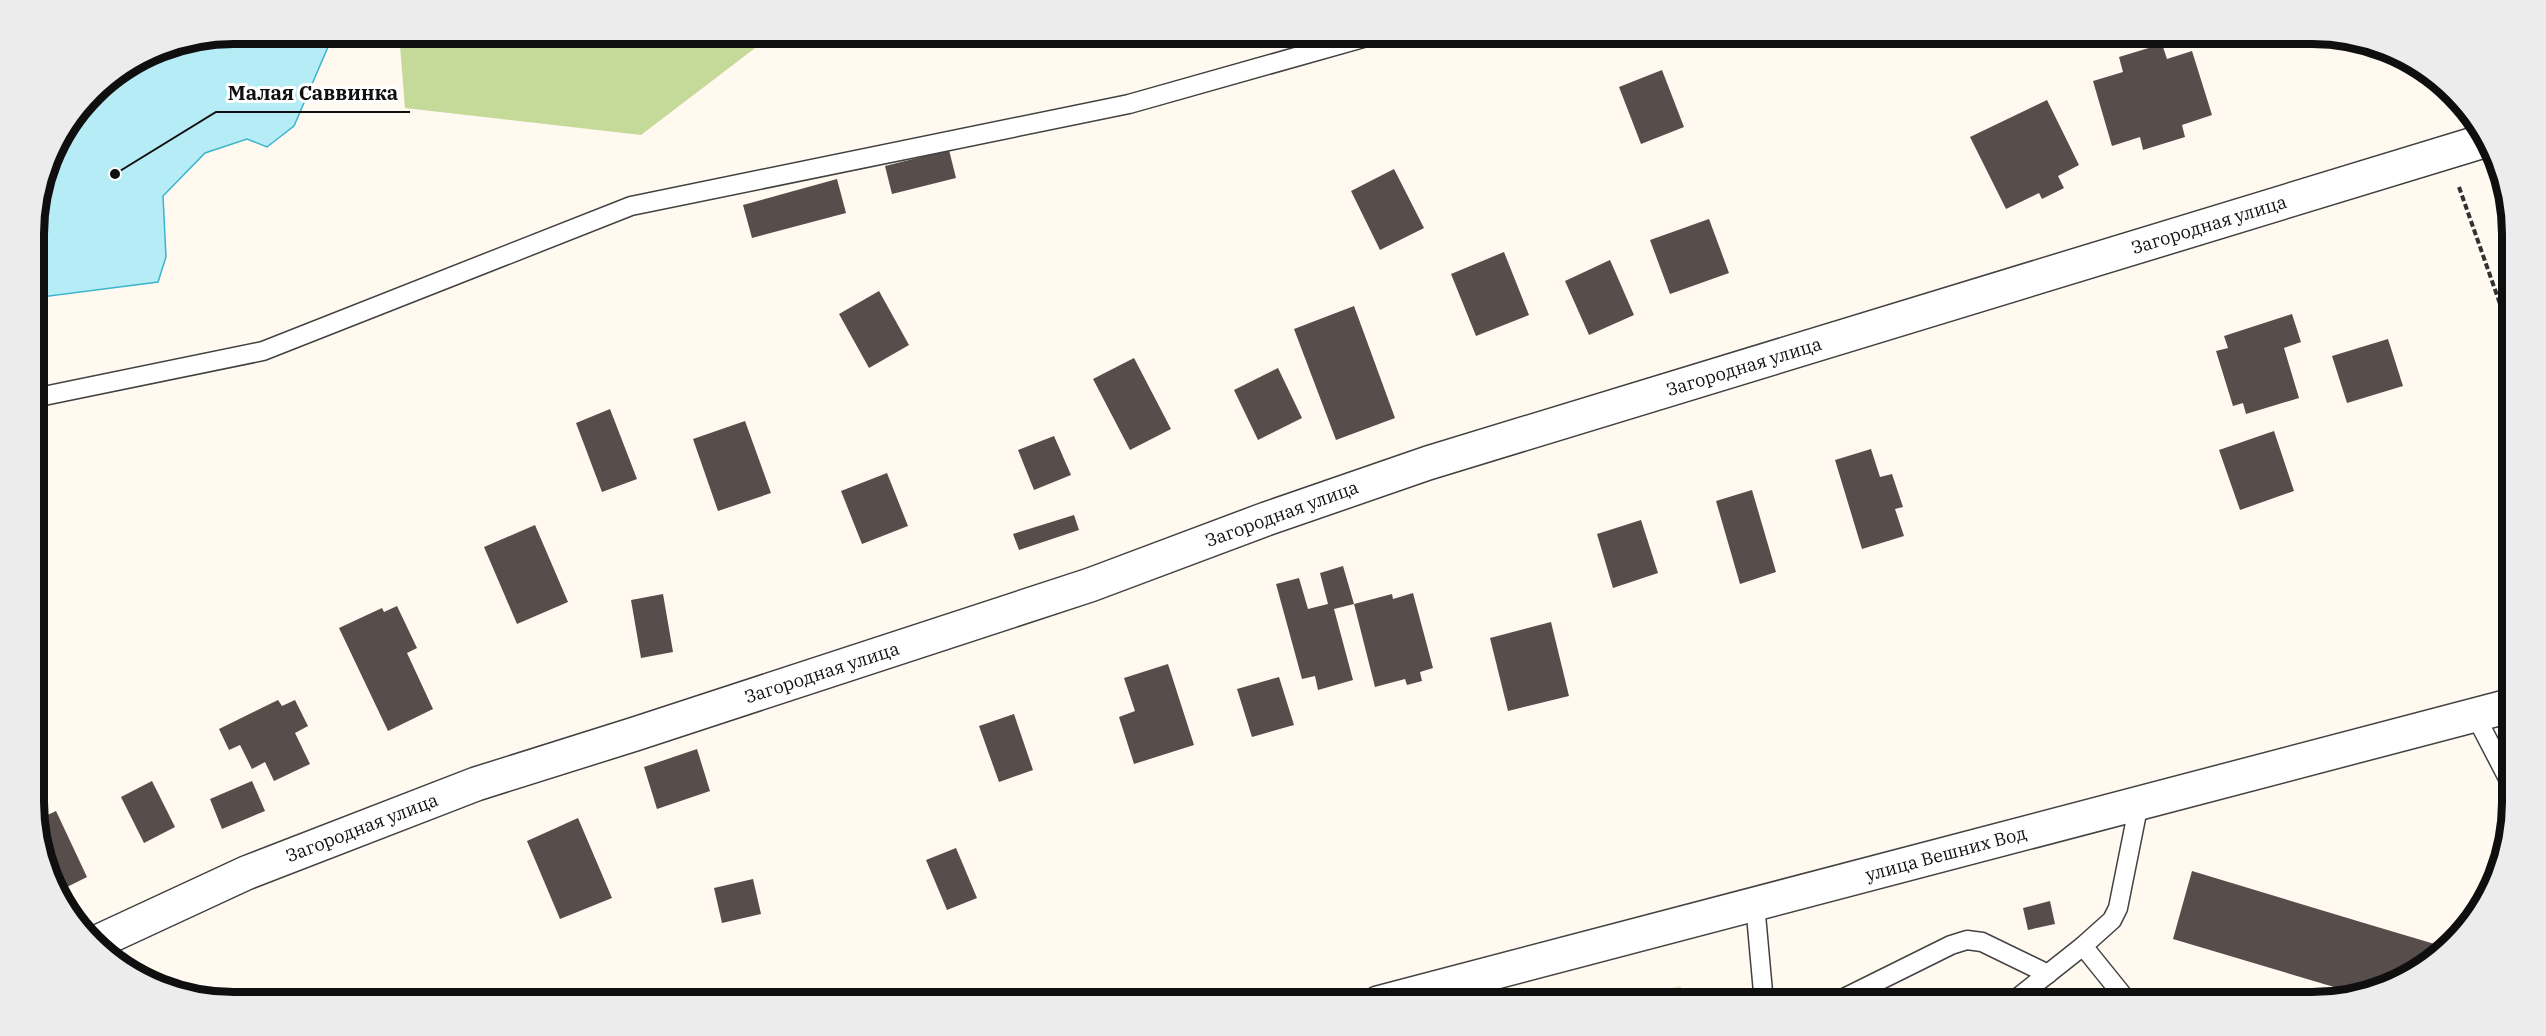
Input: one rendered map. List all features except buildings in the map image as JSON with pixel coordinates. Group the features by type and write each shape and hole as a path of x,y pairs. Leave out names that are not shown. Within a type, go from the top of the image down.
{"street":[{"name":"Загородная улица","path":"103,940 246,873 476,784 1090,585 1266,519 1428,463 2479,142"},
{"name":"улица Вешних Вод","path":"1420,992 2502,708"}],"lane":[{"path":"44,396 263,351 631,206 1129,104 1343,44"},
{"path":"2475,714 2502,767"},
{"path":"2025,992 2112,920 2118,908 2139,803"},
{"path":"1755,904 1763,992"},
{"path":"1858,992 1951,945 1967,940 1982,942 2048,974"},
{"path":"2083,946 2120,992"}],"path":[{"path":"2447,152 2502,309"}],"green space":[{"path":"400,44 761,44 641,135 405,108"},
{"path":"1681,986 1681,992 1653,992"}],"water":[{"path":"221,44 329,44 294,126 267,147 247,139 205,153 163,196 166,257 158,282 44,297 44,221 47,196 63,149 83,118 118,83 138,69 172,54 196,47"}],"place":[{"name":"Малая Саввинка","path":"115,174"}]}
